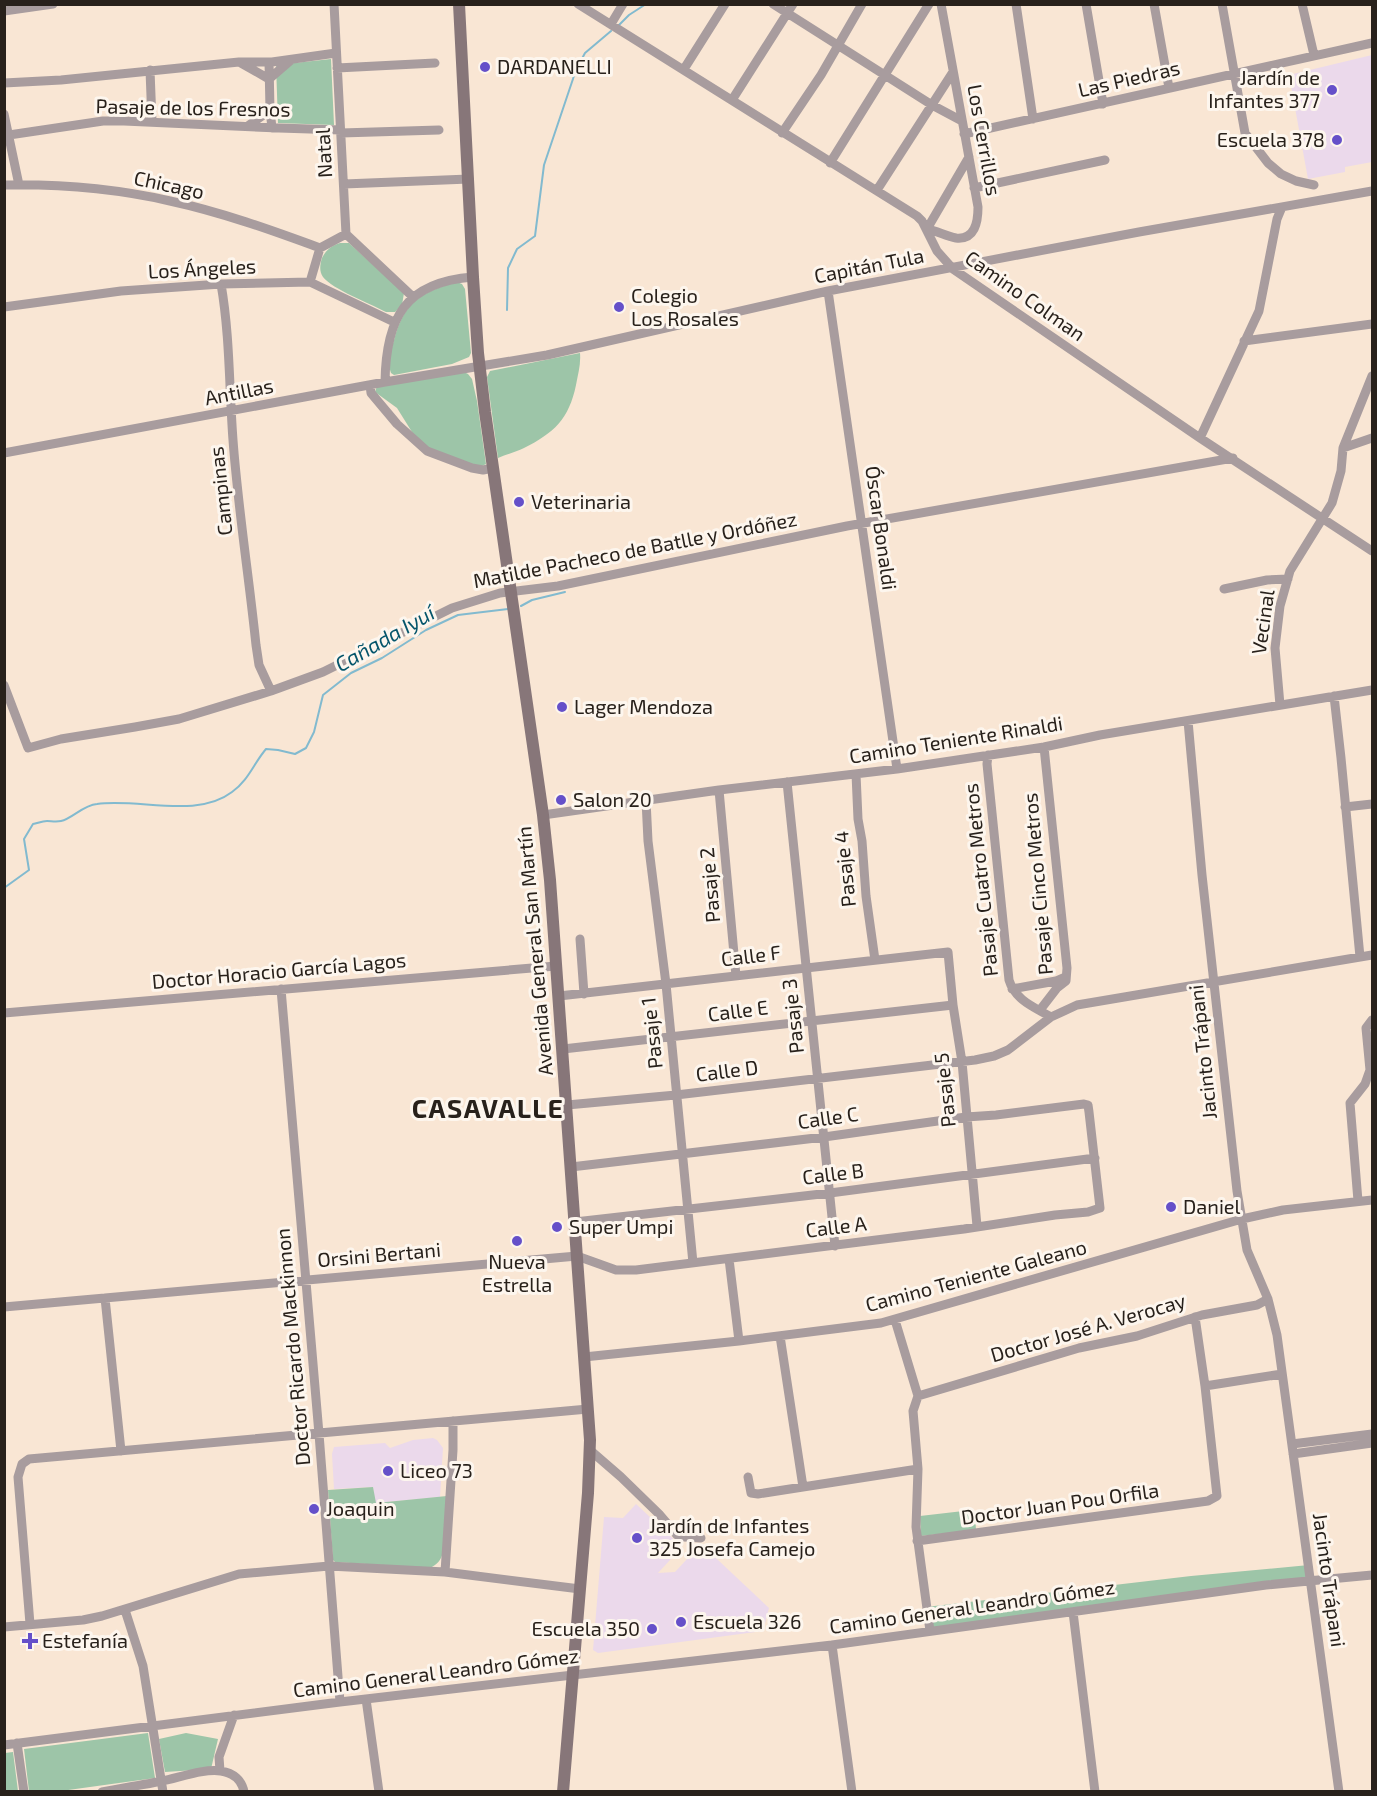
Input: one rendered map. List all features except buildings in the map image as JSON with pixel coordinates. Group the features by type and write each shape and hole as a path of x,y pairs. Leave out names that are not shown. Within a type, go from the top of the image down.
{"main road":[{"name":"Avenida General San Martín","path":"459,4 473,277 480,366 543,815 550,880 591,1451 563,1791"}],"street":[{"path":"4,11 53,4"},
{"name":"Natal","path":"334,4 346,234"},
{"name":"Camino Colman","path":"578,4 917,216 927,229 937,251 953,268 1200,438 1372,551"},
{"path":"611,24 623,4"},
{"path":"684,69 725,4"},
{"path":"773,4 932,105 962,121"},
{"path":"732,100 793,4"},
{"path":"782,133 862,4"},
{"path":"830,163 929,4"},
{"name":"Los Cerrillos","path":"927,229 955,238 970,235 976,227 978,217 941,4"},
{"path":"1016,4 1033,119"},
{"path":"1086,4 1103,104"},
{"path":"1154,4 1169,88"},
{"path":"1222,4 1245,133 1268,163 1281,174 1296,181 1314,185"},
{"path":"1302,4 1314,55"},
{"name":"Las Piedras","path":"964,134 1372,43"},
{"path":"4,83 92,77 239,62 269,62 336,53"},
{"path":"269,78 291,60"},
{"path":"239,62 269,78"},
{"path":"269,62 272,128"},
{"path":"337,68 435,63"},
{"path":"150,70 152,122"},
{"path":"877,190 953,72"},
{"path":"248,126 270,110"},
{"path":"4,114 19,185"},
{"name":"Pasaje de los Fresnos","path":"9,135 103,121 341,131 439,130"},
{"path":"927,229 969,157"},
{"path":"974,188 1105,160"},
{"path":"344,184 469,179"},
{"name":"Chicago","path":"4,185 110,191 171,201 265,228 320,248"},
{"name":"Capitán Tula","path":"480,366 564,352 828,291 1372,191"},
{"path":"1200,438 1259,311 1277,219 1282,207"},
{"path":"310,282 320,248 346,234 413,297"},
{"path":"385,382 386,351 394,322 402,310 413,297 428,287 447,279 473,277"},
{"name":"Los Ángeles","path":"4,307 121,291 221,284 310,282 394,322"},
{"name":"Campinas","path":"221,284 229,345 231,411 256,645 259,665 271,691"},
{"name":"Óscar Bonaldi","path":"828,291 897,769"},
{"path":"1244,341 1372,324"},
{"name":"Antillas","path":"4,453 480,366"},
{"name":"Vecinal","path":"1280,705 1275,648 1280,606 1290,571 1332,503 1343,448 1372,376"},
{"path":"370,385 371,393 397,424 427,451 478,470 493,468"},
{"path":"1343,448 1372,438"},
{"name":"Matilde Pacheco de Batlle y Ordóñez","path":"4,685 28,748 61,739 179,719 271,691 324,672 452,608 489,596 558,586 862,524 1233,458"},
{"path":"1224,589 1267,580 1288,579"},
{"name":"Camino Teniente Rinaldi","path":"543,815 719,790 897,769 1044,747 1100,735 1372,690"},
{"path":"1334,696 1360,957"},
{"name":"Jacinto Trápani","path":"1188,721 1202,875 1237,1191 1248,1250 1268,1299 1277,1335 1339,1791"},
{"name":"Pasaje Cinco Metros","path":"1040,1010 1057,988 1066,981 1044,747"},
{"name":"Pasaje Cuatro Metros","path":"988,755 1008,973 1012,989 1021,1000 1051,1017"},
{"name":"Pasaje 4","path":"856,774 858,819 875,960"},
{"name":"Pasaje 3","path":"787,782 835,1246"},
{"name":"Pasaje 2","path":"719,790 736,976"},
{"name":"Pasaje 1","path":"646,800 654,897 666,984 693,1263"},
{"path":"1345,807 1372,804"},
{"path":"580,939 584,994"},
{"name":"Calle F","path":"559,996 948,952"},
{"name":"Pasaje 5","path":"948,952 962,1062 977,1226"},
{"name":"Calle D","path":"567,1105 676,1095 962,1062 994,1056 1008,1050 1051,1017 1077,1005 1372,955"},
{"name":"Doctor Horacio García Lagos","path":"4,1013 556,966"},
{"path":"1012,989 1056,981 1066,976"},
{"name":"Doctor Ricardo Mackinnon","path":"281,989 320,1434 340,1702"},
{"name":"Calle E","path":"563,1049 953,1005"},
{"path":"1358,1201 1350,1102 1365,1084 1371,1070 1366,1028 1370,1022"},
{"name":"Calle C","path":"572,1167 1080,1104 1088,1105 1095,1158"},
{"name":"Calle B","path":"575,1222 830,1193 1095,1158"},
{"name":"Calle A","path":"577,1256 622,1270 636,1270 1088,1212 1100,1208 1095,1158"},
{"name":"Camino Teniente Galeano","path":"584,1357 739,1341 895,1320 1242,1220 1283,1210 1372,1200"},
{"name":"Orsini Bertani","path":"4,1307 577,1256"},
{"path":"729,1259 739,1341"},
{"path":"105,1298 121,1451"},
{"name":"Doctor José A. Verocay","path":"918,1396 1079,1348 1137,1336 1195,1317 1257,1305 1268,1299"},
{"path":"1195,1317 1205,1386 1282,1374"},
{"path":"895,1320 918,1396 913,1411 918,1469 915,1518 930,1631"},
{"path":"780,1336 803,1487"},
{"name":"Doctor Juan Pou Orfila","path":"917,1541 1208,1501 1217,1496 1205,1386"},
{"path":"30,1624 18,1477 22,1464 29,1459 588,1409"},
{"path":"445,1572 453,1421"},
{"path":"1293,1454 1372,1434"},
{"path":"1292,1444 1350,1441 1372,1443"},
{"path":"591,1451 659,1514 677,1535 684,1538 701,1538"},
{"path":"748,1477 751,1493 766,1493 918,1469"},
{"path":"4,1627 83,1620 125,1610 239,1574 329,1566 445,1572 580,1589"},
{"name":"Camino General Leandro Gómez","path":"4,1745 340,1702 832,1645 1266,1585 1372,1575"},
{"path":"125,1610 143,1666 162,1786"},
{"path":"1073,1612 1095,1791"},
{"path":"832,1645 852,1791"},
{"path":"366,1699 379,1791"},
{"path":"220,1771 219,1757 234,1715"},
{"path":"17,1743 24,1791"},
{"path":"102,1791 162,1786 187,1775 220,1771 238,1779 244,1791"}],"shaded area":[{"path":"1372,55 1372,162 1345,167 1345,172 1308,179 1289,75"},
{"name":"Liceo 73","path":"433,1438 443,1448 440,1497 375,1503 373,1487 334,1489 332,1454 334,1447 385,1443 390,1448 413,1440"},
{"path":"636,1504 682,1547 658,1573 675,1572 701,1544 769,1608 763,1631 598,1653 593,1650 604,1517 623,1518"}],"green space":[{"path":"331,59 334,125 278,123 276,65"},
{"path":"340,243 349,243 404,293 402,305 395,312 386,312 352,296 323,277 320,268 322,258 329,249"},
{"path":"457,282 465,289 471,353 469,357 452,364 394,375 391,373 389,361 403,316 416,300 433,290"},
{"path":"580,353 573,397 559,424 544,437 498,458 487,377 490,371"},
{"path":"464,372 472,379 477,401 486,464 480,467 425,447 412,432 397,408 375,392 377,386"},
{"path":"373,1487 376,1503 447,1496 443,1553 437,1564 430,1568 335,1562 333,1560 328,1490"},
{"path":"972,1510 975,1515 976,1530 921,1536 920,1516"},
{"path":"1309,1565 1311,1581 930,1631 926,1607 1191,1576"},
{"path":"148,1733 155,1778 61,1791 29,1791 24,1749"},
{"path":"186,1733 218,1739 211,1769 165,1772 159,1739"},
{"path":"13,1752 18,1791 5,1791 5,1753"}],"waterway":[{"path":"619,25 646,4"},
{"path":"507,310 508,268 517,249 535,236 544,165 576,70 585,53 611,31"},
{"name":"Cañada Iyuí","path":"521,606 532,600 565,592"},
{"name":"Cañada Iyuí","path":"4,888 29,870 24,839 33,824 65,820 97,804 185,806 218,800 242,783 266,749 295,754 306,748 314,732 323,695 351,673 382,658 426,630 458,615 508,609"}],"place":[{"name":"DARDANELLI","path":"485,67"},
{"name":"Jardín de Infantes 377","path":"1332,90"},
{"name":"Escuela 378","path":"1337,140"},
{"name":"Colegio Los Rosales","path":"619,307"},
{"name":"Veterinaria","path":"519,502"},
{"name":"Lager Mendoza","path":"562,707"},
{"name":"Salon 20","path":"561,800"},
{"name":"Daniel","path":"1171,1207"},
{"name":"Super Umpi","path":"557,1227"},
{"name":"Nueva Estrella","path":"517,1241"},
{"name":"Liceo 73","path":"388,1471"},
{"name":"Joaquin","path":"314,1509"},
{"name":"Jardín de Infantes 325 Josefa Camejo","path":"637,1538"},
{"name":"Escuela 326","path":"681,1622"},
{"name":"Escuela 350","path":"652,1629"},
{"name":"Estefanía","path":"30,1641"}],"district":[{"name":"CASAVALLE","path":"488,1109"}]}
